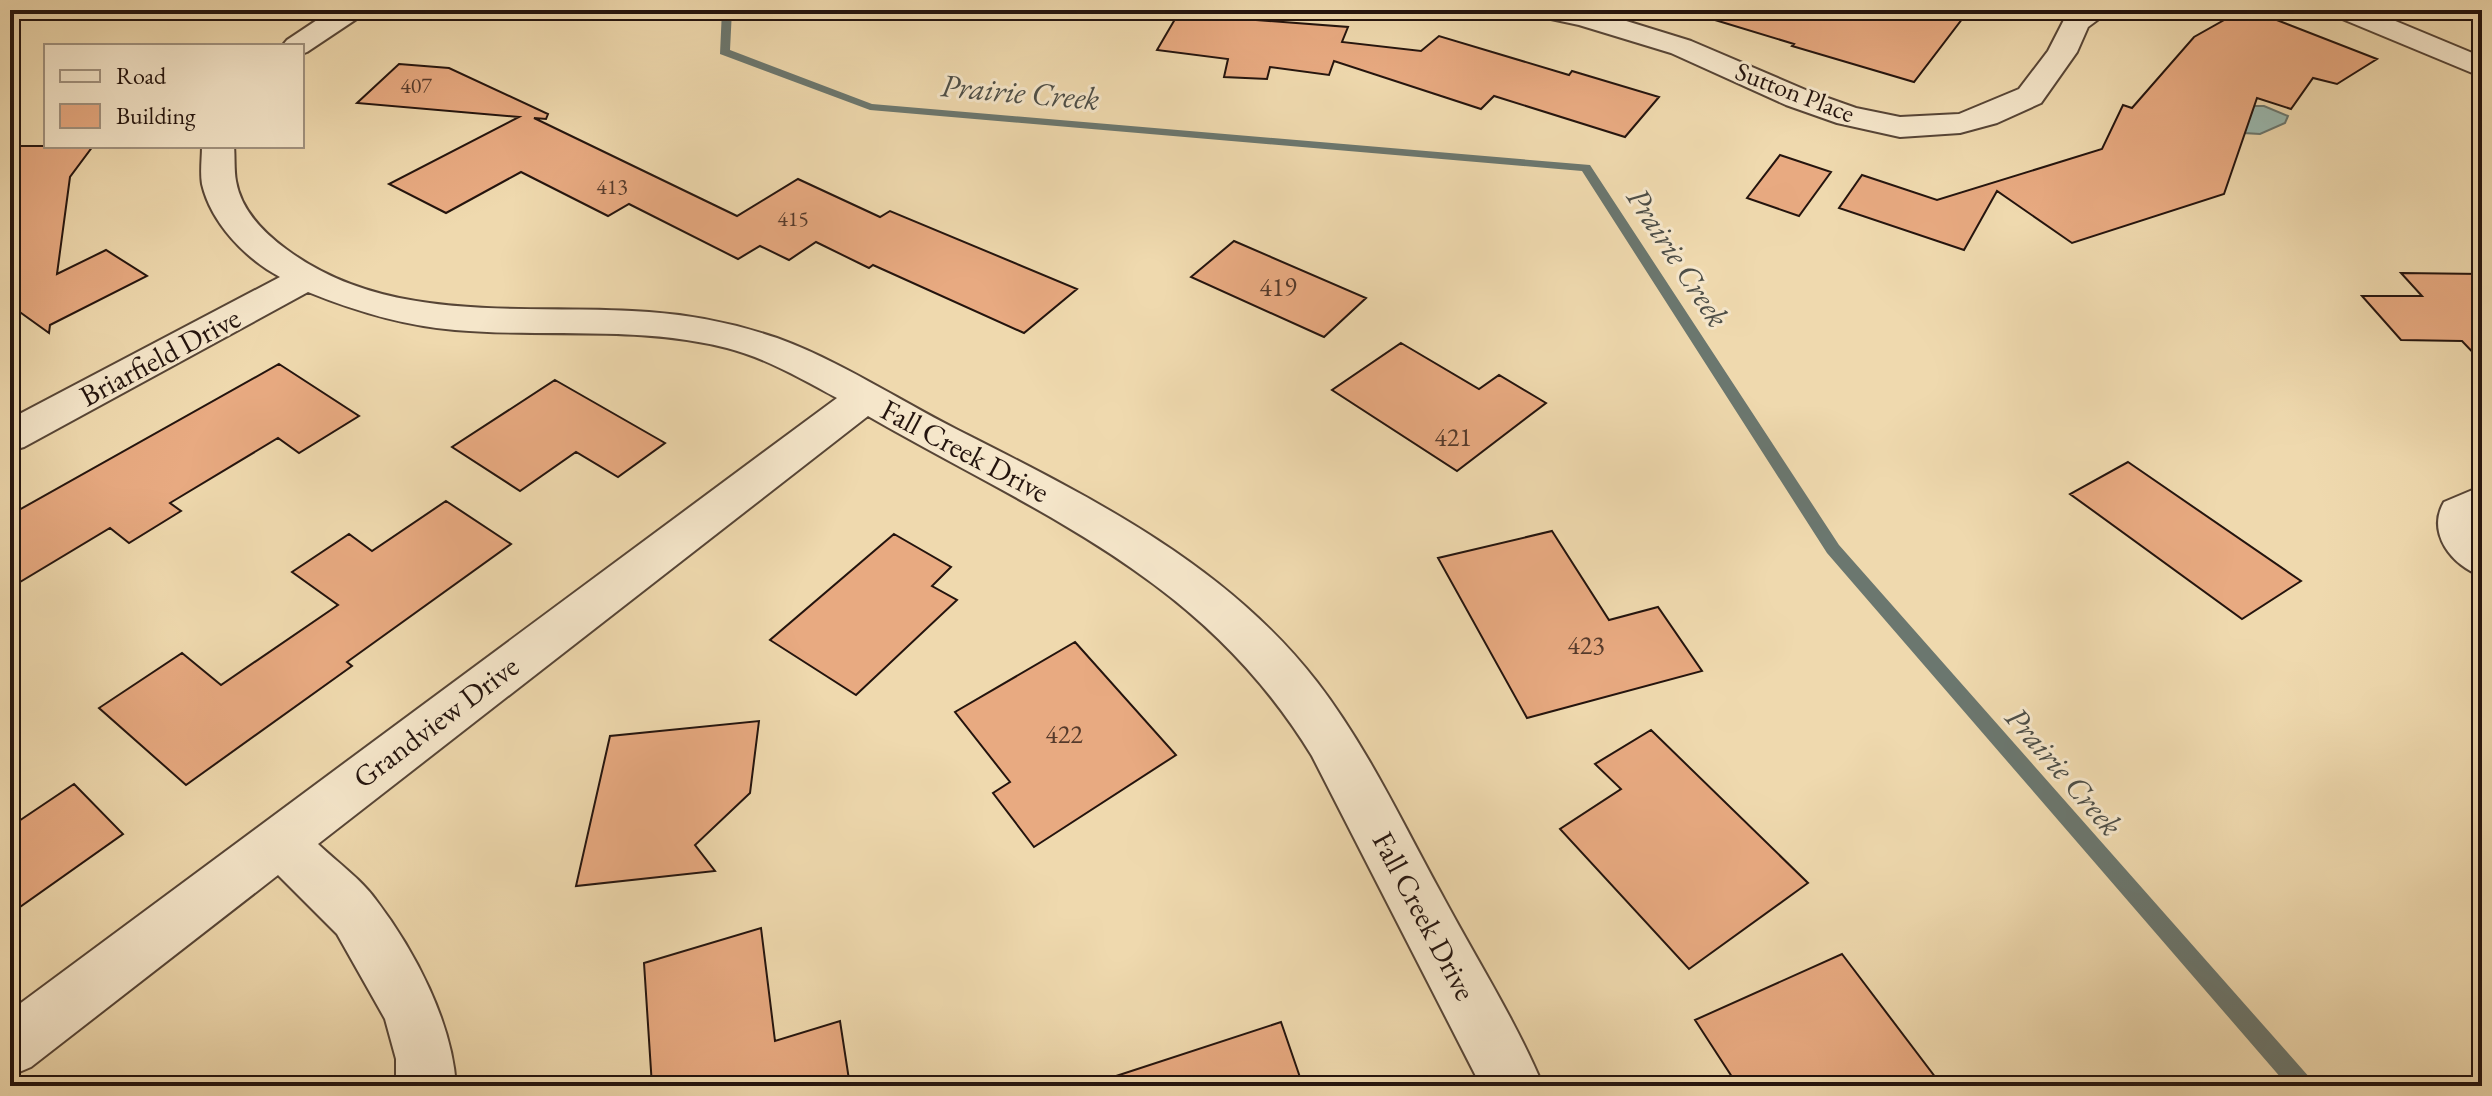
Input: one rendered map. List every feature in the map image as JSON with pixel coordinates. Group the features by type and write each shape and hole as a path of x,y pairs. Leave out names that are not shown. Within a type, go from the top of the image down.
{"street":[{"path":"300,44 351,10"},
{"name":"Sutton Place","path":"1547,10 1584,17 1681,47 1797,98 1848,116 1900,127 1960,123 1986,116 2030,96 2062,52 2076,22 2097,10"},
{"path":"2345,10 2482,68"},
{"path":"2405,10 2482,44"},
{"name":"Fall Creek Drive","path":"218,148 216,159 225,200 242,232 274,261 342,292 427,315 653,324 715,334 776,351 1060,500 1179,574 1238,622 1287,679 1332,741 1513,1086"},
{"name":"Briarfield Drive","path":"10,437 309,277"},
{"name":"Grandview Drive","path":"10,1047 864,398"},
{"path":"2482,501 2459,513 2457,530 2468,547 2482,559"},
{"path":"279,841 356,916 411,1010 425,1059 426,1086"}],"water":[{"path":"2254,106 2264,106 2288,116 2285,123 2260,134 2244,133"}],"building":[{"path":"1717,10 1969,10 1914,82 1715,20"},
{"path":"2242,10 2251,10 2377,59 2337,84 2313,78 2291,109 2257,98 2224,194 2072,243 1997,191 1964,250 1839,208 1862,175 1937,200 2102,149 2123,105 2132,108 2194,37"},
{"path":"1178,14 1348,27 1342,42 1421,51 1439,36 1569,75 1572,71 1659,97 1625,137 1494,96 1481,109 1334,61 1329,75 1270,67 1267,79 1224,77 1228,59 1157,50"},
{"path":"399,64 449,68 548,114 546,119 534,118 737,216 798,179 880,217 890,211 1077,289 1024,333 873,265 869,268 816,242 789,260 760,246 738,259 629,204 608,216 521,172 446,213 389,184 519,117 357,103"},
{"path":"10,146 92,148 70,177 57,274 106,250 147,276 50,325 49,333 10,305"},
{"path":"1780,155 1831,172 1799,216 1747,198"},
{"path":"1234,241 1366,298 1324,337 1191,277"},
{"path":"2401,273 2482,274 2482,362 2462,341 2401,340 2362,296 2422,296"},
{"path":"1401,343 1479,389 1499,375 1546,403 1457,471 1332,390"},
{"path":"279,364 359,416 299,453 278,438 170,503 181,511 129,543 110,528 10,588 10,515"},
{"path":"555,380 665,443 618,477 576,452 520,491 452,447"},
{"path":"2128,462 2301,581 2242,619 2070,494"},
{"path":"446,501 511,544 347,662 352,666 186,785 99,708 182,653 221,685 338,605 292,572 349,534 372,551"},
{"path":"1552,531 1609,620 1658,607 1702,671 1527,718 1438,558"},
{"path":"894,534 951,567 932,586 957,600 856,695 770,640"},
{"path":"1075,642 1176,755 1034,847 993,793 1010,782 955,712"},
{"path":"759,721 750,793 695,845 715,871 576,886 610,736"},
{"path":"1651,730 1808,883 1689,969 1560,829 1621,789 1595,764"},
{"path":"74,784 123,834 10,914 10,827"},
{"path":"761,928 775,1041 840,1021 850,1086 652,1086 644,963"},
{"path":"1842,954 1942,1086 1738,1086 1695,1020"},
{"path":"1281,1022 1303,1086 1111,1086 1110,1078"}],"waterway":[{"name":"Prairie Creek","path":"727,10 724,52 870,107 1586,168 1833,549 2302,1086"}]}
